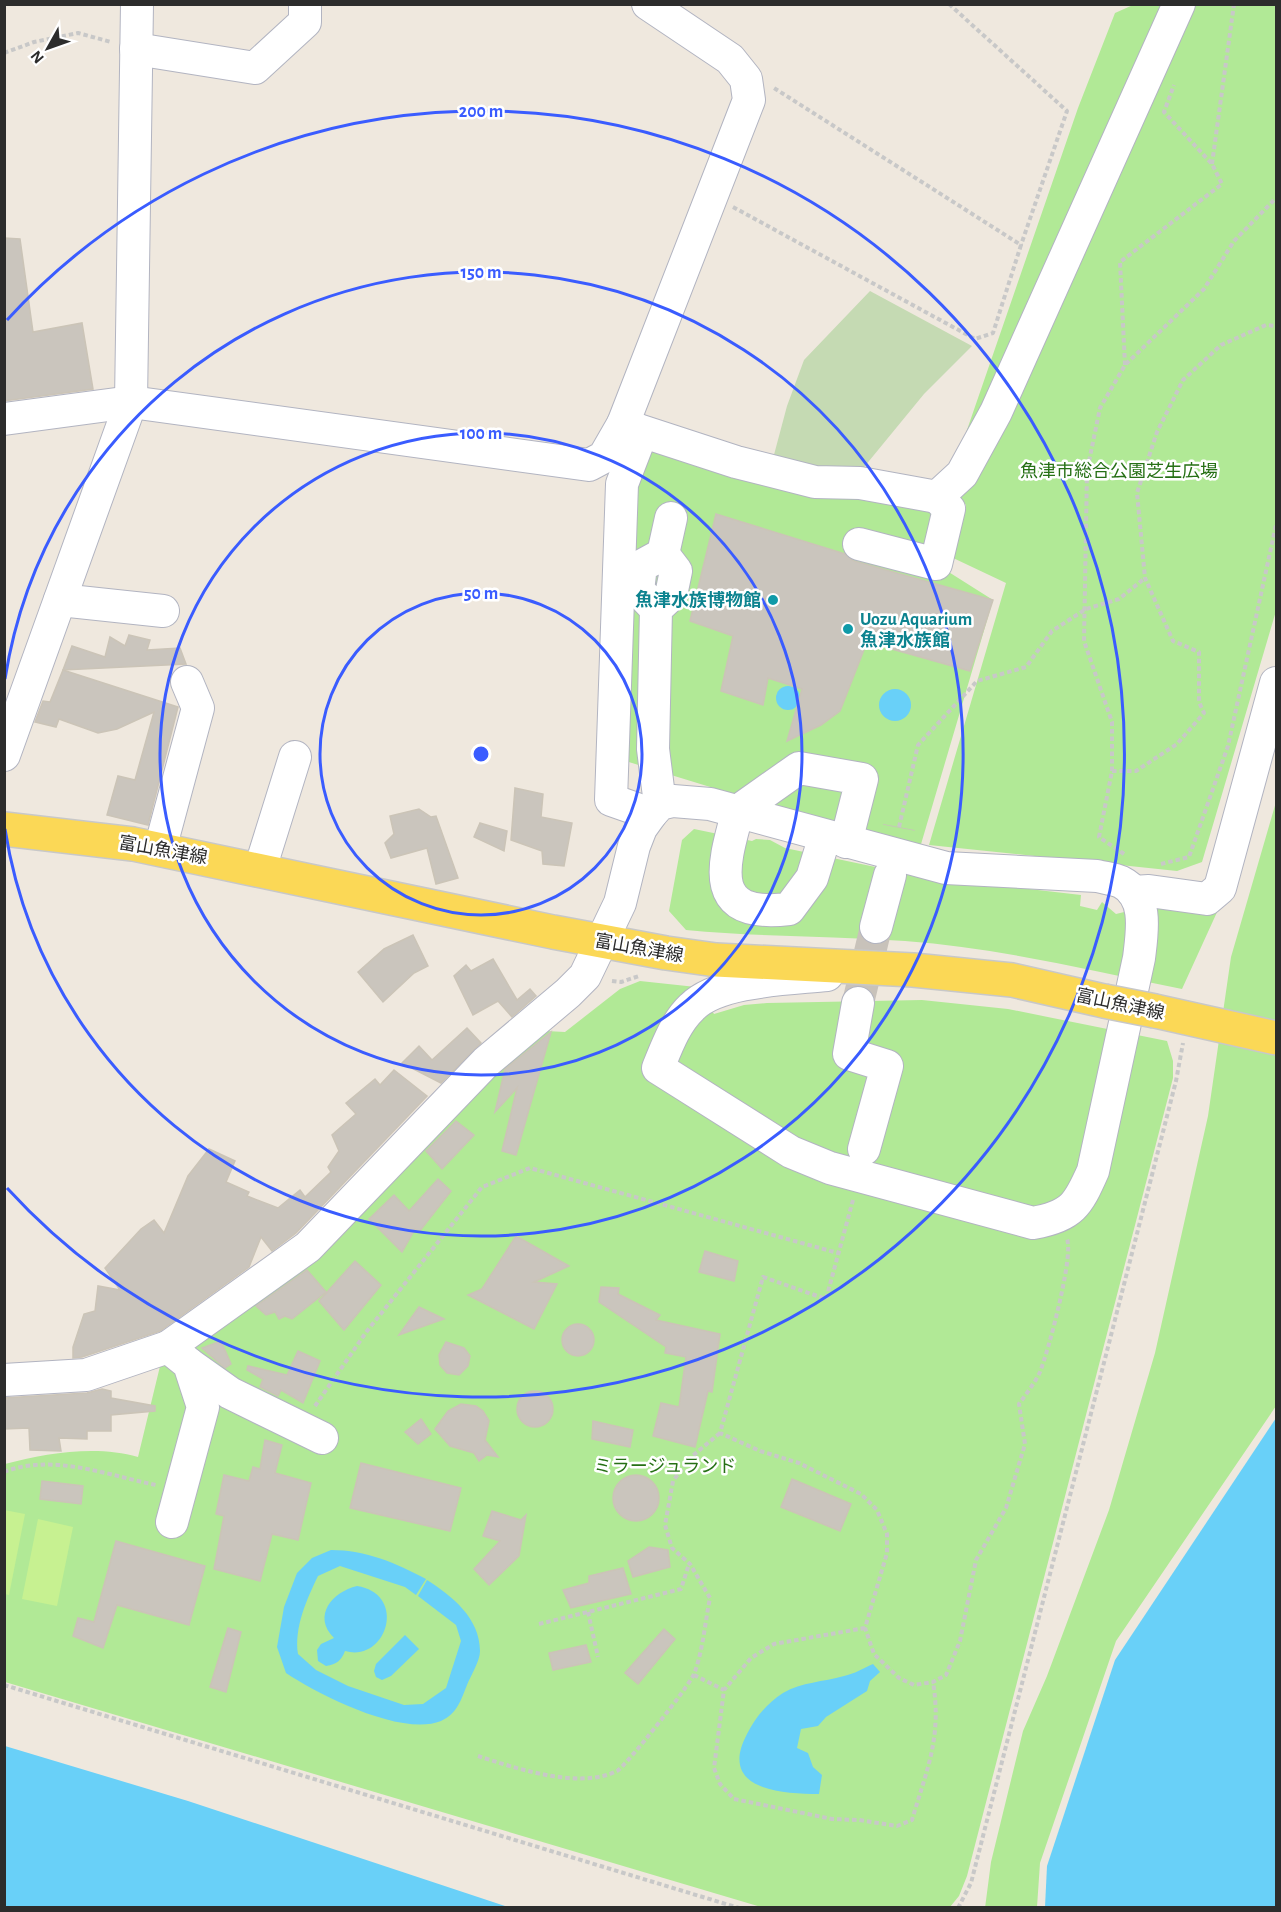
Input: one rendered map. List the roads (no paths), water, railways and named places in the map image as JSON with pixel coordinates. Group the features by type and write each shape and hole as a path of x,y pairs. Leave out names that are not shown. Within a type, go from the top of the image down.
{"main road":[{"name":"富山魚津線","path":"4,829 160,849 602,941 716,960 897,969 1012,980 1276,1038"}],"street":[{"path":"4,755 131,402 137,4"},
{"path":"136,49 255,68 305,22 305,4"},
{"path":"589,465 604,457 631,427 711,195 749,100 746,79 730,59 648,4"},
{"path":"937,497 962,474 996,412 1179,4"},
{"path":"4,419 131,402 589,465 622,484"},
{"path":"631,427 736,462 815,482 860,483 937,497 949,509 936,564 859,544"},
{"path":"631,427 639,440 622,484 611,800 656,809"},
{"path":"656,809 653,749 656,609 671,595 676,571 663,554 671,518"},
{"path":"60,600 163,612"},
{"path":"160,849 198,708 187,682"},
{"path":"1133,892 1149,891 1207,899 1220,888 1276,683"},
{"path":"260,869 295,757"},
{"path":"799,768 862,779 835,839 812,878 789,909 771,911 749,909 732,896 723,874 738,812 799,768"},
{"path":"4,1380 86,1375 179,1355 308,1247 486,1062 585,976 620,903 634,846 641,828 656,809 674,801 710,804 946,867 1097,876 1121,882 1133,892 1140,906 1143,924 1139,958 1093,1171 1079,1203 1058,1218 1033,1223 830,1168 791,1152 658,1068 680,1022 693,1005 707,996 726,989 788,979 897,969"},
{"path":"876,927 890,875"},
{"path":"858,1003 849,1054 887,1065 864,1149"},
{"path":"179,1355 230,1393 322,1438"},
{"path":"172,1522 203,1407 179,1355"}],"water":[{"path":"788,686 797,689 800,698 797,707 788,710 779,707 776,698 779,689"},
{"path":"895,689 906,694 911,705 906,716 895,721 884,716 879,705 884,694"},
{"path":"1276,1418 1276,1907 1045,1907 1047,1866 1115,1660"},
{"path":"331,1550 356,1552 380,1558 426,1579 416,1595 405,1587 340,1566 318,1576 300,1624 298,1654 316,1670 348,1686 404,1705 423,1704 446,1688 461,1641 456,1625 418,1596 427,1580 463,1609 470,1618 479,1639 480,1655 477,1664 458,1706 451,1715 441,1721 424,1724 384,1719 339,1702 286,1673 277,1647 284,1607 297,1573 312,1558"},
{"path":"357,1586 373,1592 383,1601 387,1613 386,1626 381,1638 372,1647 360,1652 345,1651 338,1662 326,1666 318,1661 317,1650 321,1644 334,1638 328,1630 325,1613 333,1599"},
{"path":"405,1635 419,1649 391,1676 382,1680 376,1677 374,1671 376,1664"},
{"path":"873,1664 880,1672 870,1681 867,1691 826,1717 818,1726 801,1729 797,1748 808,1753 813,1767 822,1775 819,1794 771,1790 757,1785 746,1777 740,1767 740,1752 754,1722 772,1701 783,1693 798,1687 848,1675"},
{"path":"5,1746 188,1801 508,1907 5,1907"}],"tunnel":[{"path":"890,875 899,827"},
{"path":"858,1003 876,927"}],"place":[{"name":"魚津水族博物館","path":"773,600"},
{"name":"Uozu Aquarium 魚津水族館","path":"848,629"}],"park label":[{"name":"魚津市総合公園芝生広場","path":"1119,471"},
{"name":"ミラージュランド","path":"665,1466"}]}
